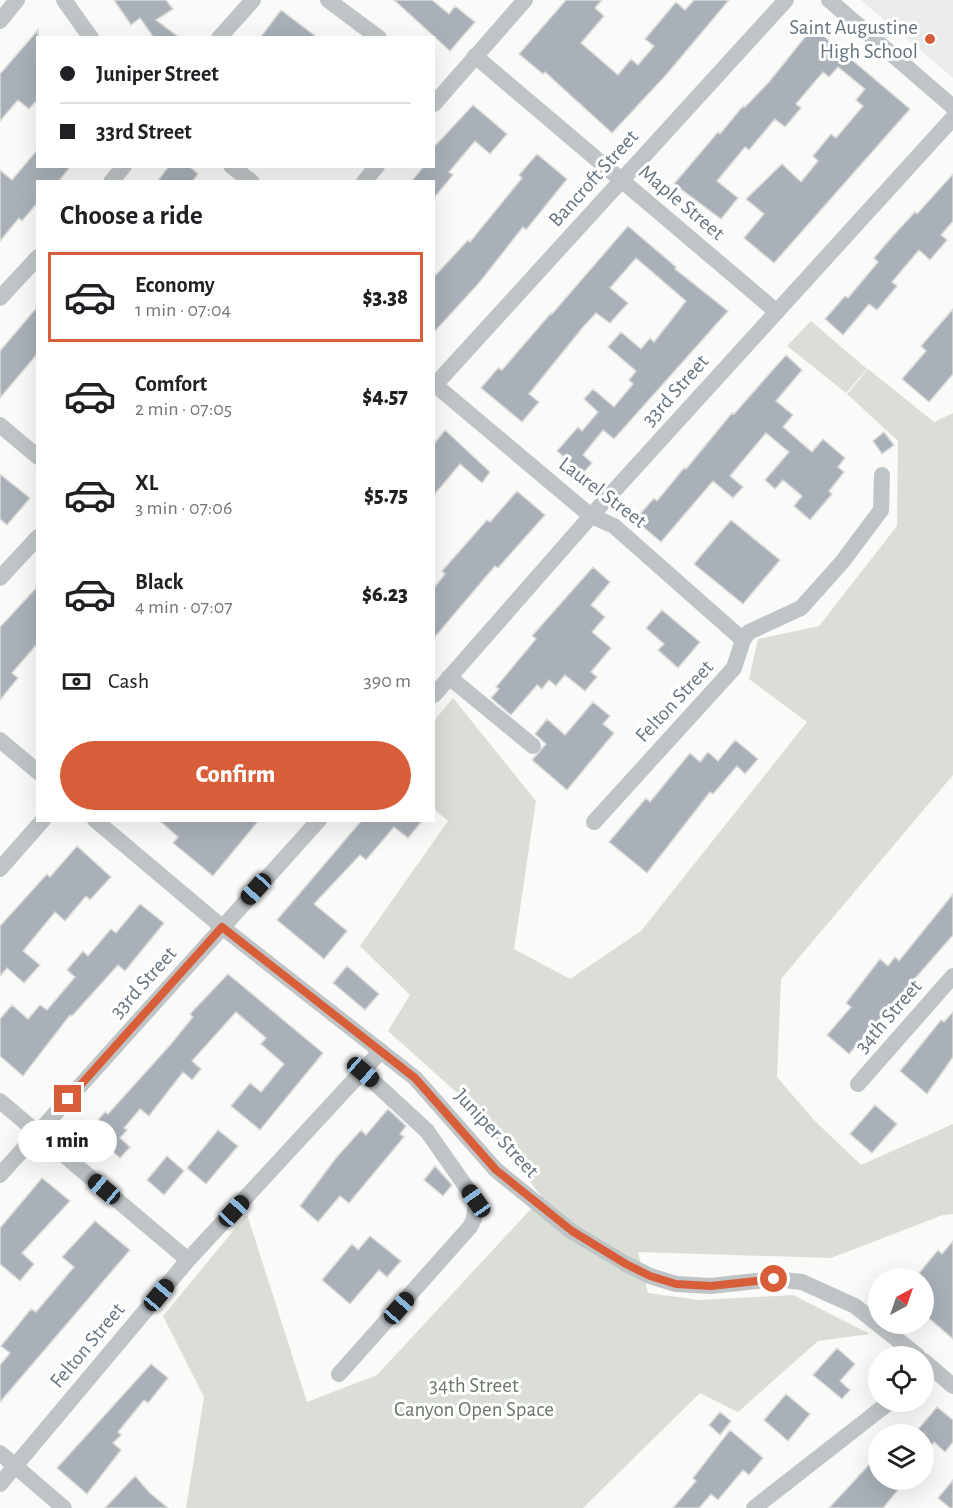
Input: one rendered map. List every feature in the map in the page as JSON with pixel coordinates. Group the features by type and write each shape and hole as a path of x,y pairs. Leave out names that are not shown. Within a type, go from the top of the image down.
{"street":[{"path":"0,21 17,0"},
{"path":"64,0 90,36"},
{"path":"221,36 253,0"},
{"path":"328,0 376,36"},
{"path":"436,95 476,56 525,0"},
{"name":"Bancroft Street","path":"435,384 786,0"},
{"path":"829,0 953,107"},
{"name":"Maple Street","path":"476,56 777,312"},
{"name":"33rd Street","path":"435,694 591,516 953,118"},
{"path":"113,180 122,168"},
{"path":"234,168 249,180"},
{"path":"366,180 375,168"},
{"path":"0,298 36,259"},
{"name":"Laurel Street","path":"435,386 591,516 614,526 743,640"},
{"path":"0,425 36,454"},
{"path":"743,640 749,632 801,608 843,561 881,510 882,475"},
{"path":"4,567 36,539"},
{"name":"Felton Street","path":"594,822 734,668 743,640"},
{"path":"449,676 533,746"},
{"path":"0,740 36,770"},
{"path":"0,869 41,822"},
{"name":"Juniper Street","path":"97,822 222,927 415,1078 496,1170 572,1231 626,1264 650,1276 676,1284 711,1286 774,1279 802,1282 855,1306 905,1346"},
{"name":"33rd Street","path":"0,1175 317,822"},
{"name":"34th Street","path":"858,1084 953,976"},
{"name":"Felton Street","path":"0,1484 188,1260 381,1051"},
{"path":"339,1374 470,1227 474,1219 476,1201 428,1131 363,1072"},
{"path":"0,1101 188,1260"},
{"path":"934,1373 953,1386"},
{"path":"754,1508 877,1412"},
{"path":"0,1453 64,1508"}],"shaded area":[{"name":"Saint Augustine High School","path":"861,0 953,0 953,78"}],"green space":[{"path":"811,321 867,369 846,393 787,346"},
{"name":"34th Street Canyon Open Space","path":"868,369 934,422 953,413 953,775 781,979 777,1077 814,1120 861,1165 953,1124 953,1214 943,1215 831,1258 638,1252 648,1293 699,1300 793,1295 870,1334 818,1341 738,1412 700,1393 583,1508 186,1508 204,1397 163,1316 247,1214 307,1402 377,1375 542,1197 464,1099 388,1031 410,995 360,946 448,821 435,810 435,720 453,698 536,801 514,949 570,979 641,931 807,722 749,679 758,639 819,626 897,526 898,441 847,394"}],"building":[{"path":"114,0 166,0 173,9 156,20 177,36 153,36 140,18 131,25"},
{"path":"394,0 432,0 449,14 455,6 475,22 450,51"},
{"path":"566,0 602,0 595,8 604,16 581,43 618,75 631,59 638,65 654,46 645,39 676,2 685,10 694,0 729,0 666,75 612,133 545,72 543,74 519,54"},
{"path":"281,10 315,36 262,36"},
{"path":"813,27 910,109 774,263 744,238 764,214 746,199 782,164 801,182 818,161 813,156 831,134 836,138 863,106 856,100 865,89 838,67 829,77 823,72 796,104 801,108 785,127 775,119 749,150 745,147 717,181 738,198 721,219 674,184 718,132 720,134 743,106 745,107 769,82"},
{"path":"38,30 38,36 36,36 36,101 29,109 18,100 0,121 0,74"},
{"path":"473,105 507,134 490,154 475,141 449,172 453,175 435,197 435,180 413,180 422,168 435,168 435,146"},
{"path":"36,151 36,168 69,168 60,180 36,180 36,204 22,221 19,218 0,241 0,170 12,180"},
{"path":"537,154 567,179 526,230 523,227 479,283 435,331 435,276 468,240 470,242 522,178 519,175"},
{"path":"168,168 191,168 198,174 194,180 158,180"},
{"path":"953,174 953,221 941,235 947,240 930,260 919,250 892,282 897,286 877,310 869,304 843,335 825,319 845,296 848,298 878,262 874,258 891,238 915,212 917,214"},
{"path":"628,226 676,267 675,269 728,311 614,439 603,430 583,455 592,463 583,473 557,451 578,427 582,431 598,412 584,399 593,389 614,407 633,384 629,380 636,371 608,347 621,332 641,349 650,338 654,342 686,301 636,258 610,288 628,303 610,323 596,313 583,327 529,394 539,402 522,422 481,388 498,368 502,370"},
{"path":"36,308 36,355 0,398 0,351"},
{"path":"953,309 953,374 929,402 902,379 926,351 921,346"},
{"path":"786,355 802,370 776,401 793,415 783,427 812,452 823,439 845,458 838,467 844,472 829,491 832,494 810,520 794,506 802,496 783,480 775,489 765,480 789,452 766,433 730,476 743,487 733,498 713,481 661,542 635,520 654,498 657,501 732,413 734,414"},
{"path":"445,430 490,472 482,483 460,464 435,494 435,443"},
{"path":"884,432 894,445 882,454 873,441"},
{"path":"0,474 30,498 7,525 0,519"},
{"path":"517,491 545,515 498,568 495,566 435,637 435,587 445,574 442,571 487,520 490,522"},
{"path":"731,520 780,560 743,604 694,564"},
{"path":"593,567 610,582 591,605 605,617 592,632 611,648 591,672 597,677 585,691 565,675 556,686 549,680 542,689 537,685 511,715 491,698 499,689 496,687 536,639 532,636"},
{"path":"36,588 36,645 12,673 18,678 0,700 0,627"},
{"path":"662,610 700,642 678,668 658,650 664,644 646,628"},
{"path":"593,702 610,716 603,724 614,733 567,790 532,760 546,744 535,734 547,719 565,735"},
{"path":"735,740 758,759 745,774 737,766 713,794 710,792 647,873 609,842 646,798 650,802 690,753 700,762 708,752 718,761"},
{"path":"161,822 257,822 213,876 173,843 178,837"},
{"path":"360,822 421,822 408,838 394,827 366,860 360,855 314,904 347,931 324,959 277,920"},
{"path":"77,846 111,877 90,900 86,896 65,921 55,912 23,951 40,965 24,983 7,968 0,976 0,926 47,874 50,877"},
{"path":"953,894 953,935 849,1054 827,1035 851,1007 846,1003 880,959 888,966 895,957 899,961"},
{"path":"140,904 164,923 125,971 118,965 72,1016 70,1015 23,1076 0,1056 0,1019 12,1005 28,1019 40,1005 47,1010 75,977 67,970 83,951 88,956 111,929 116,933"},
{"path":"347,966 379,994 365,1010 333,983"},
{"path":"228,974 323,1053 260,1130 231,1106 250,1083 261,1092 284,1064 261,1044 266,1038 236,1012 192,1061 201,1069 192,1080 183,1072 149,1116 140,1109 124,1128 127,1130 120,1138 130,1147 120,1158 89,1131 105,1112 108,1114 171,1044 193,1017 190,1014"},
{"path":"953,1012 953,1057 927,1094 900,1071 941,1020 944,1022"},
{"path":"875,1105 897,1124 872,1153 850,1134"},
{"path":"388,1109 406,1126 400,1134 404,1137 349,1203 340,1196 318,1222 300,1206 336,1158 361,1130 366,1135"},
{"path":"218,1130 238,1146 206,1184 187,1168"},
{"path":"167,1156 184,1171 164,1195 147,1180"},
{"path":"435,1166 452,1185 443,1196 424,1180"},
{"path":"42,1178 70,1201 22,1253 34,1264 20,1281 0,1264 0,1228"},
{"path":"95,1221 130,1250 0,1402 0,1365 10,1353 1,1346 31,1309 36,1312 74,1267 62,1257"},
{"path":"370,1236 401,1261 387,1277 379,1270 350,1304 322,1280 352,1244 358,1250"},
{"path":"953,1241 953,1339 934,1323 934,1268 923,1268 938,1250 942,1254"},
{"path":"837,1348 855,1364 840,1381 850,1390 842,1399 813,1375"},
{"path":"151,1364 168,1378 148,1403 144,1400 118,1432 121,1435 113,1443 121,1450 87,1494 57,1468"},
{"path":"786,1394 810,1414 788,1441 764,1420"},
{"path":"937,1407 953,1420 953,1442 945,1452 934,1442 934,1424 923,1424"},
{"path":"720,1412 731,1421 720,1435 709,1425"},
{"path":"730,1430 763,1458 749,1475 743,1470 718,1500 711,1494 699,1508 673,1508 696,1481 693,1478"},
{"path":"868,1466 868,1490 898,1490 883,1508 829,1508"},
{"path":"135,1476 150,1493 168,1508 105,1508"},
{"path":"953,1480 953,1508 950,1508 938,1498"}],"place":[{"name":"Saint Augustine High School","path":"930,39"}],"route":[{"path":"68,1099 222,927 315,1003 415,1078 444,1108 496,1170 531,1201 572,1231 626,1264 650,1276 676,1284 711,1286 774,1279"}]}
